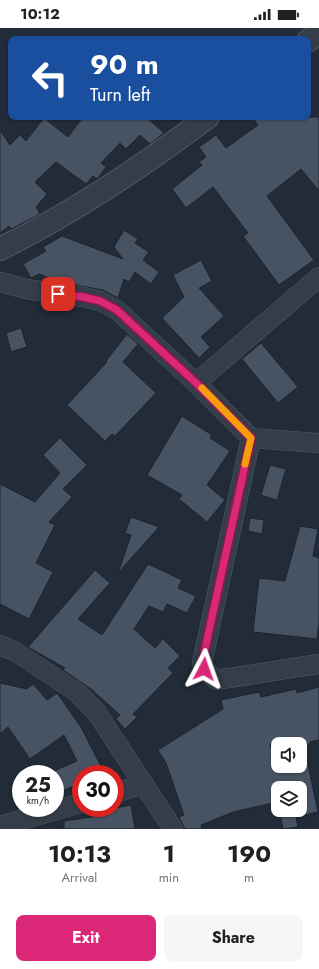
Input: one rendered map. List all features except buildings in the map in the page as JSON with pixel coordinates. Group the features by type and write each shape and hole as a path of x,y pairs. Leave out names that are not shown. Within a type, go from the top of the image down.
{"street":[{"path":"311,39 319,32"},
{"path":"0,249 78,206 176,141 204,120"},
{"path":"196,383 319,277"},
{"path":"0,282 26,289 83,297 100,301 117,310 196,383 251,438 319,443"},
{"path":"251,438 202,663 204,669 216,680 319,664"},
{"path":"0,645 16,652 78,693 97,713 173,829"},
{"path":"124,790 144,784"},
{"path":"0,826 72,805"}],"slow traffic":[{"path":"202,388 251,438 245,464"}],"route":[{"path":"58,294 100,301 117,310 196,383 251,438 202,663 204,669"}]}
